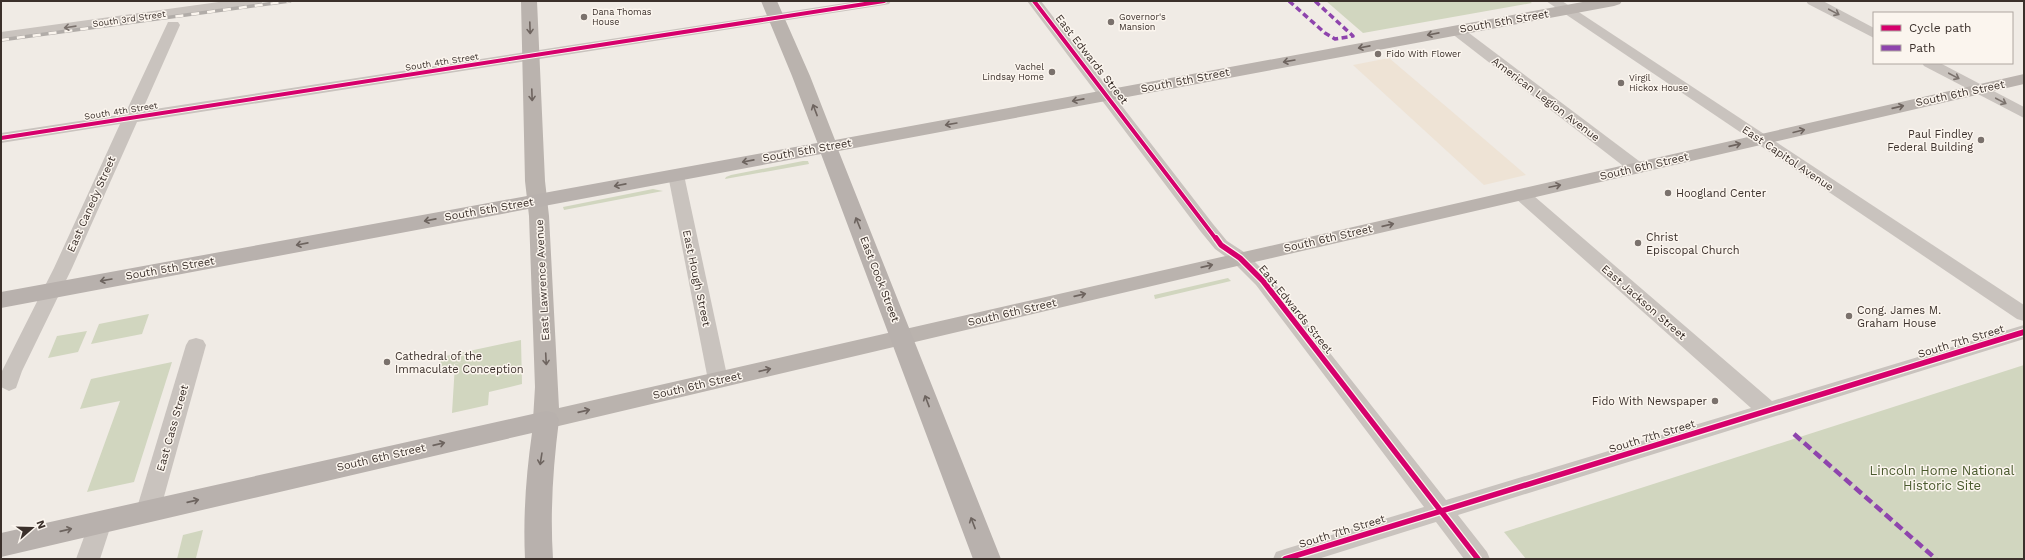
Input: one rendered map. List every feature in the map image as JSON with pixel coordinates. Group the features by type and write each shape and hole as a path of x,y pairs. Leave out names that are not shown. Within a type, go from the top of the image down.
{"main road":[{"name":"East Lawrence Avenue","path":"529,1 537,200 547,388 546,420 539,474 537,524 539,559"},
{"name":"East Cook Street","path":"769,1 801,76 987,559"},
{"name":"South 5th Street","path":"1,300 1614,1"},
{"name":"South 6th Street","path":"1,545 902,338 1240,258 2024,79"}],"street":[{"name":"South 3rd Street","path":"1,36 256,1"},
{"name":"South 4th Street","path":"1,138 884,1"},
{"name":"East Edwards Street","path":"1034,1 1217,241 1240,258 1266,285 1478,559"},
{"name":"East Capitol Avenue","path":"1553,1 2024,314"},
{"path":"1813,1 1873,33"},
{"name":"East Canedy Street","path":"9,383 15,364 51,290 178,12"},
{"name":"American Legion Avenue","path":"1456,30 1637,168"},
{"path":"1931,64 2024,113"},
{"name":"East Hough Street","path":"676,175 718,380"},
{"name":"East Jackson Street","path":"1521,194 1768,410"},
{"name":"South 7th Street","path":"1286,559 2024,332"},
{"name":"East Cass Street","path":"148,511 196,345"},
{"path":"88,559 100,522"}],"green space":[{"path":"1326,1 1529,1 1532,3 1363,33"},
{"path":"808,161 809,164 725,179 731,175"},
{"path":"653,189 663,191 564,210 563,207"},
{"path":"1228,278 1231,281 1155,299 1154,295"},
{"path":"149,314 142,334 91,344 99,324"},
{"path":"87,331 78,352 48,358 57,336"},
{"path":"521,340 522,384 489,392 488,405 452,413 455,364 475,359 454,364 453,371 439,374 441,357"},
{"path":"172,362 134,482 87,492 120,401 80,409 91,379"},
{"name":"Lincoln Home National Historic Site","path":"2024,365 2024,559 1526,559 1504,532"},
{"path":"203,530 196,558 177,559 183,535"}],"shaded area":[{"path":"1389,58 1526,175 1484,185 1353,65"}],"railway":[{"path":"1,40 290,1"}],"marked path":[{"path":"1289,1 1325,33 1335,39 1353,36 1315,1"},
{"path":"1794,434 1936,559"}],"cycle path":[{"path":"1,138 884,1"},
{"path":"1034,1 1207,228 1221,245 1240,258 1263,281 1478,559"},
{"path":"1285,559 2024,332"}],"place":[{"name":"Dana Thomas House","path":"584,17"},
{"name":"Governor's Mansion","path":"1111,22"},
{"name":"Fido With Flower","path":"1378,54"},
{"name":"Vachel Lindsay Home","path":"1052,72"},
{"name":"Virgil Hickox House","path":"1621,83"},
{"name":"Paul Findley Federal Building","path":"1981,140"},
{"name":"Hoogland Center","path":"1668,193"},
{"name":"Christ Episcopal Church","path":"1638,243"},
{"name":"Cong. James M. Graham House","path":"1849,316"},
{"name":"Cathedral of the Immaculate Conception","path":"387,362"},
{"name":"Fido With Newspaper","path":"1715,401"}]}
